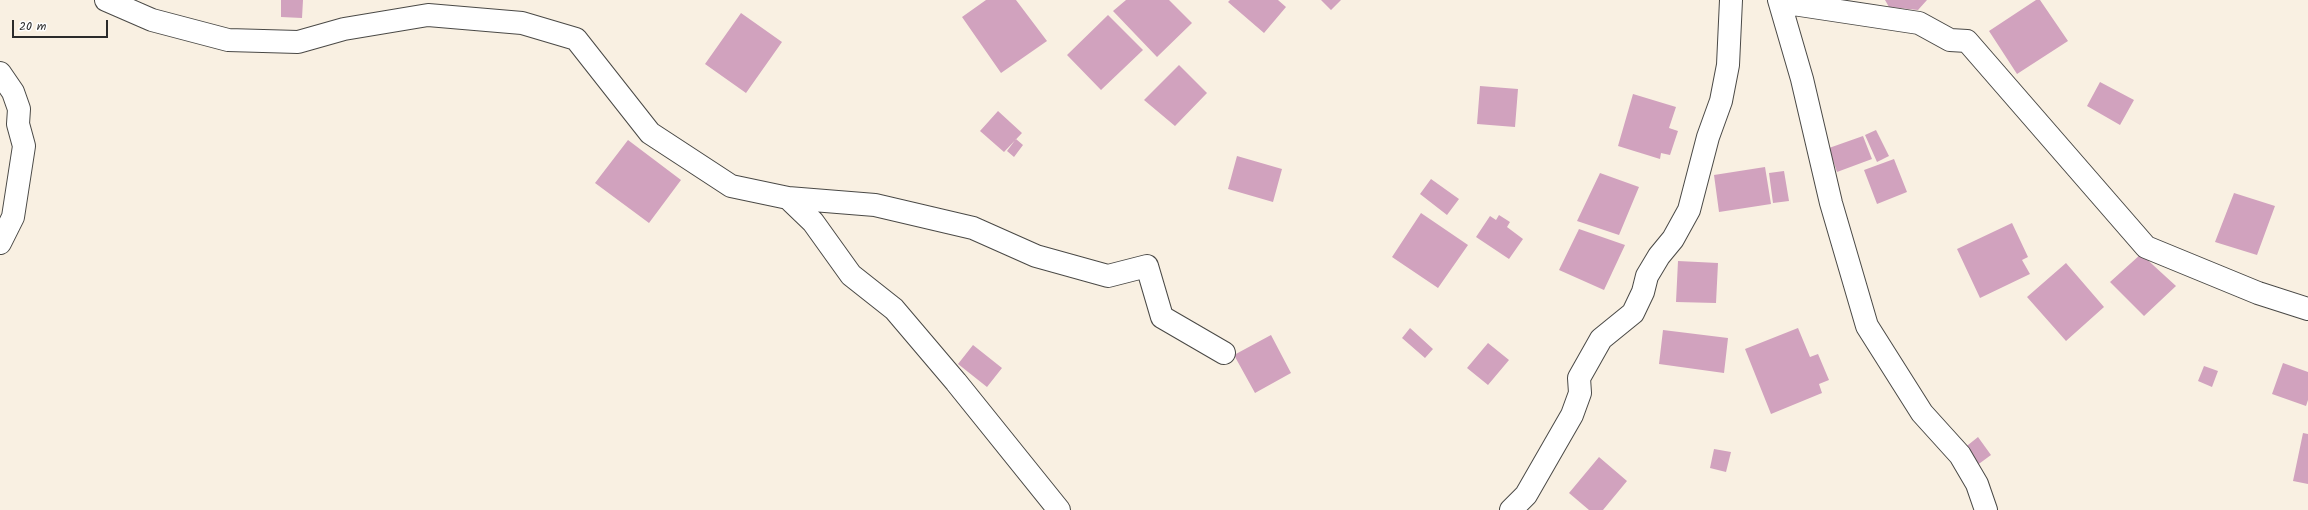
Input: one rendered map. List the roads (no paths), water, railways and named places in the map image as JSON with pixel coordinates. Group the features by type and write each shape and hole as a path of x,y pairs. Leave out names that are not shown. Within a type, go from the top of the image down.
{"street":[{"path":"106,0 152,20 228,40 298,42 344,29 428,15 522,23 576,39 650,133 732,186 788,198 875,205 965,226 1036,256 1108,276 1147,266 1162,317 1224,353"},
{"path":"1511,510 1526,494 1572,415 1580,393 1579,378 1597,346 1601,340 1633,313 1643,292 1647,276 1659,256 1673,239 1689,210 1708,138 1721,100 1728,65 1731,0"},
{"path":"1986,510 1977,484 1960,455 1922,413 1867,326 1831,203 1802,79 1780,1 1919,23 1950,40 1967,41 2146,247 2258,293 2308,309"},
{"path":"0,73 15,98 18,109 18,124 24,146 13,217 0,243"},
{"path":"788,198 813,222 851,275 899,315 956,382 1059,510"}]}
